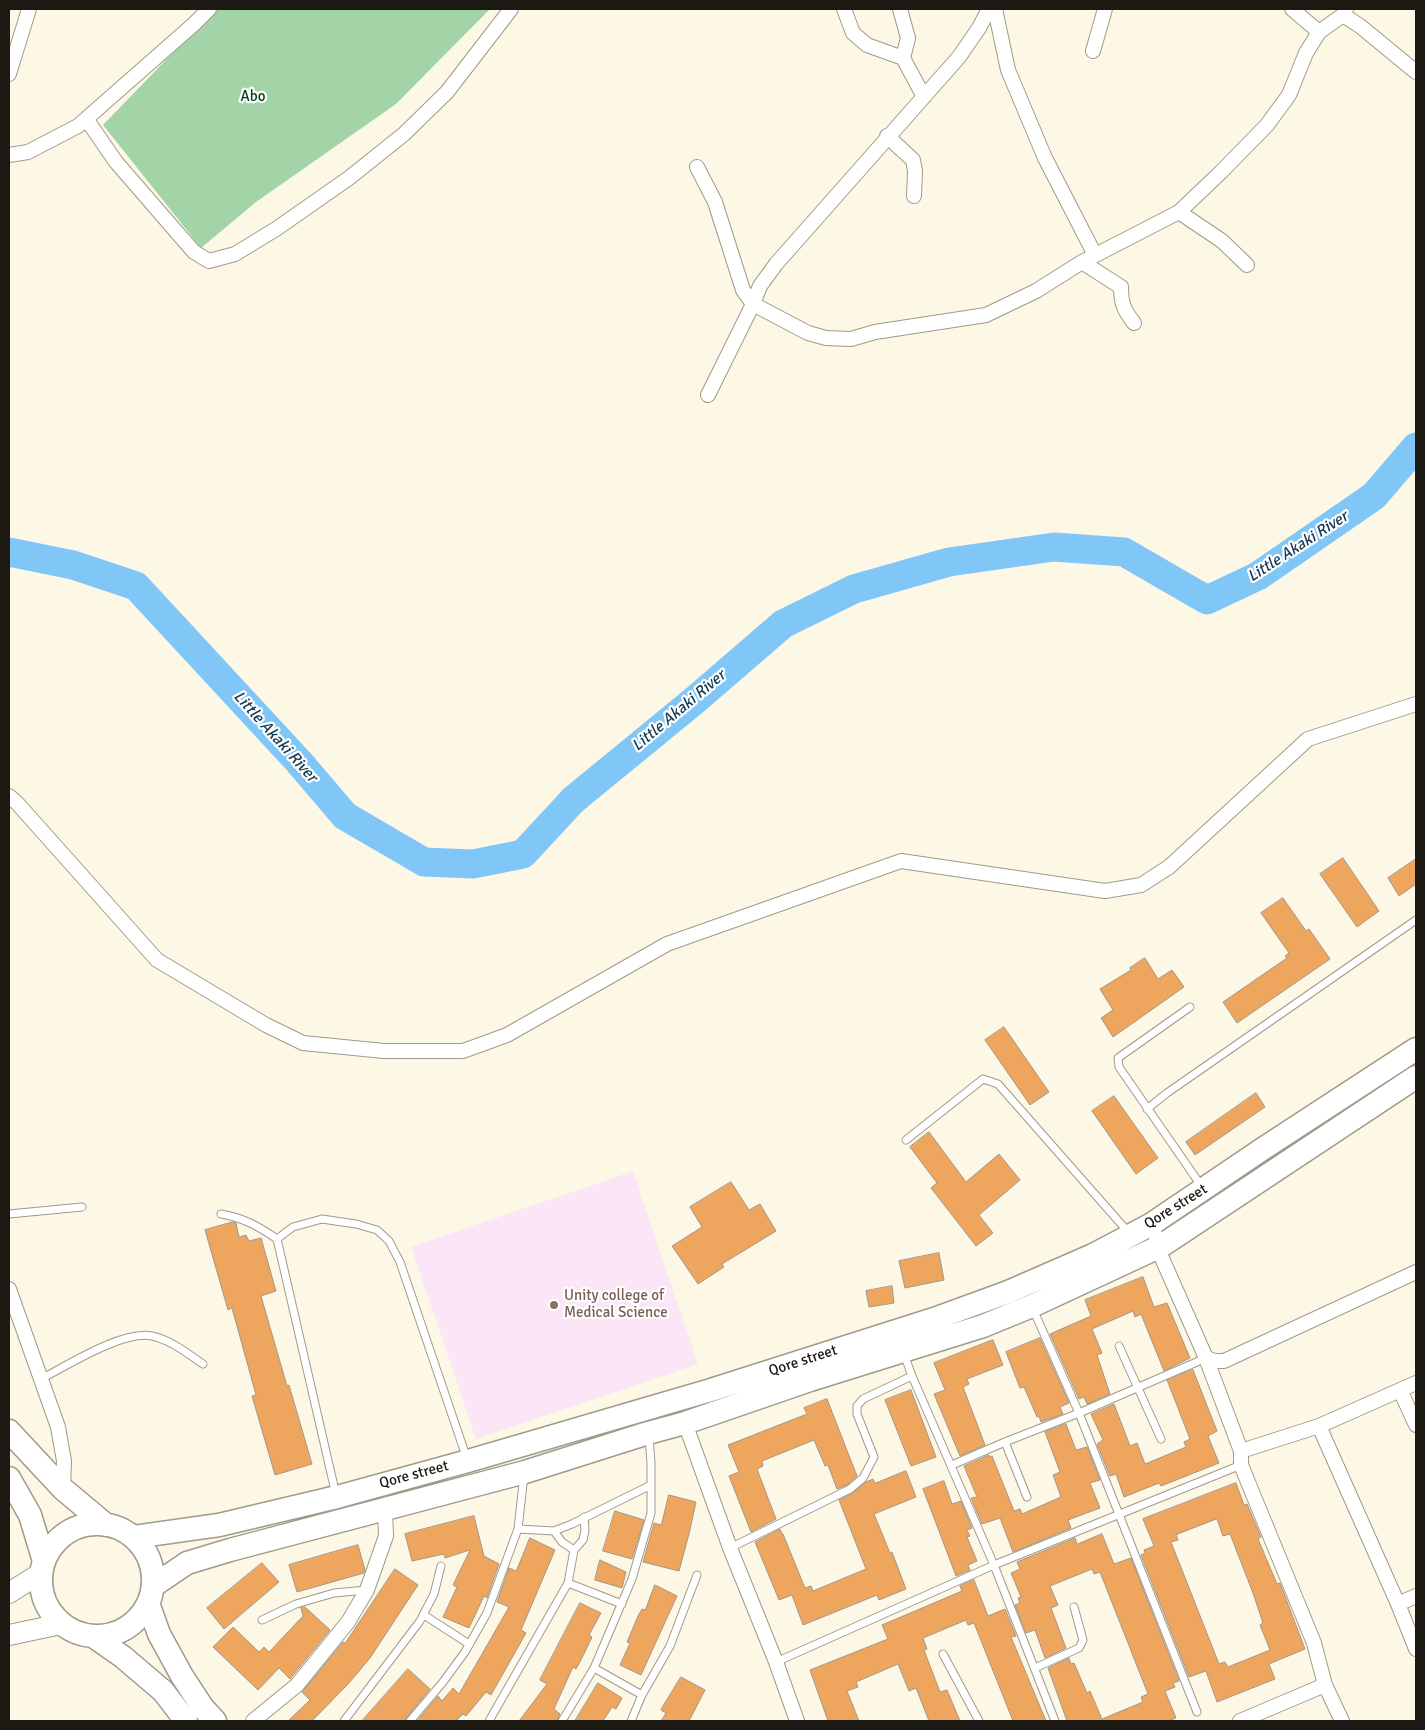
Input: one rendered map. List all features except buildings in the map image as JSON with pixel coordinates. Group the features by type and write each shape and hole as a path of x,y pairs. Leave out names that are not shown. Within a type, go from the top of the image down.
{"main road":[{"name":"Qore street","path":"134,1537 219,1525 337,1497 468,1461 711,1390 934,1319 1008,1292 1093,1255 1140,1230 1204,1190 1264,1148 1416,1049"},
{"name":"Qore street","path":"150,1594 187,1563 525,1472 685,1423 810,1380 983,1326 1032,1306 1161,1246 1416,1077"},
{"path":"9,1431 63,1490 106,1525"},
{"path":"9,1478 30,1515 42,1567 42,1592 49,1610 61,1624 76,1633 93,1636 110,1635 126,1628 139,1617 150,1594"},
{"path":"42,1567 54,1544 68,1532 87,1525 106,1525 120,1529 134,1537 149,1559 152,1572 150,1594 159,1634 182,1676 203,1708 215,1721"},
{"path":"93,1636 123,1657 162,1691 186,1721"}],"street":[{"path":"9,74 29,9"},
{"path":"9,155 28,152 87,120 209,9"},
{"path":"87,120 116,162 194,252 209,261 235,254 276,229 349,178 404,134 447,92 511,9"},
{"path":"844,9 853,33 867,45 903,58 924,97"},
{"path":"900,9 908,38 903,58"},
{"path":"708,395 760,286 776,264 887,136 959,57 979,28 989,9"},
{"path":"995,9 1008,70 1045,158 1095,255"},
{"path":"1093,51 1105,9"},
{"path":"1292,9 1319,32"},
{"path":"697,167 715,202 743,290 752,304 808,333 826,338 851,340 875,332 986,315 1036,292 1082,262 1179,212 1268,125 1289,95 1306,53 1319,32 1344,12 1410,69 1416,72"},
{"path":"887,136 913,160 915,171 914,196"},
{"path":"1179,212 1222,241 1247,266"},
{"path":"1082,262 1122,287 1121,297 1124,308 1134,323"},
{"path":"9,796 157,960 266,1025 303,1043 384,1051 463,1050 507,1034 667,944 901,860 1105,891 1141,885 1169,867 1308,739 1416,704"},
{"path":"1140,1230 1161,1246 1161,1256 1206,1358 1241,1451 1242,1465 1314,1644 1325,1685 1342,1721"},
{"path":"1206,1358 1224,1361 1416,1272"},
{"path":"9,1290 58,1427 64,1461 63,1490"},
{"path":"1241,1451 1319,1426 1416,1383"},
{"path":"1400,1390 1416,1425"},
{"path":"685,1423 730,1548 776,1662 797,1721"},
{"path":"1319,1426 1416,1649"},
{"path":"253,1721 297,1685 348,1622 368,1590 386,1536 385,1510"},
{"path":"9,1593 42,1567"},
{"path":"1398,1604 1416,1596"},
{"path":"9,1635 61,1624"},
{"path":"1240,1721 1325,1685"}],"lane":[{"path":"1147,1109 1167,1093 1416,920"},
{"path":"1190,1007 1118,1058 1119,1067 1204,1190"},
{"path":"906,1140 983,1079 998,1084 1140,1230"},
{"path":"9,1214 82,1208"},
{"path":"222,1214 238,1217 259,1227 277,1239 337,1497"},
{"path":"277,1239 293,1227 322,1219 356,1224 378,1230 389,1241 400,1262 468,1461"},
{"path":"1032,1306 1079,1413 1197,1712"},
{"path":"41,1379 111,1343 132,1337 152,1336 171,1344 203,1364"},
{"path":"1119,1346 1161,1438"},
{"path":"903,1351 912,1376 994,1565 1055,1721"},
{"path":"952,1465 1206,1358"},
{"path":"730,1548 850,1489 863,1478 874,1458 857,1414 857,1406 863,1399 912,1376"},
{"path":"562,1721 594,1668 632,1579 651,1513 648,1433"},
{"path":"1005,1442 1028,1497"},
{"path":"776,1662 994,1565 1242,1465"},
{"path":"410,1721 443,1682 487,1614 518,1529 525,1472"},
{"path":"518,1529 554,1531 651,1485"},
{"path":"490,1721 568,1583 574,1550 583,1540 585,1530 584,1517"},
{"path":"554,1531 562,1542 574,1550"},
{"path":"344,1721 424,1615 434,1594 440,1566"},
{"path":"631,1721 642,1695 670,1646 697,1575"},
{"path":"568,1583 622,1604"},
{"path":"262,1620 296,1604 334,1593 368,1590"},
{"path":"1035,1668 1079,1648 1083,1640 1074,1607"},
{"path":"424,1615 469,1644"},
{"path":"943,1654 979,1721"},
{"path":"594,1668 642,1695"}],"shaded area":[{"name":"Unity college of Medical Science","path":"633,1171 698,1364 476,1439 411,1247"}],"green space":[{"name":"Abo","path":"215,9 490,9 396,104 256,202 201,248 103,125"}],"waterway":[{"name":"Little Akaki River","path":"9,552 73,565 136,586 299,762 345,816 424,862 473,864 523,854 573,800 695,700 783,624 854,589 949,562 1054,547 1124,552 1207,600 1258,576 1374,496 1416,447"}],"place":[{"name":"Unity college of Medical Science","path":"554,1305"}]}
